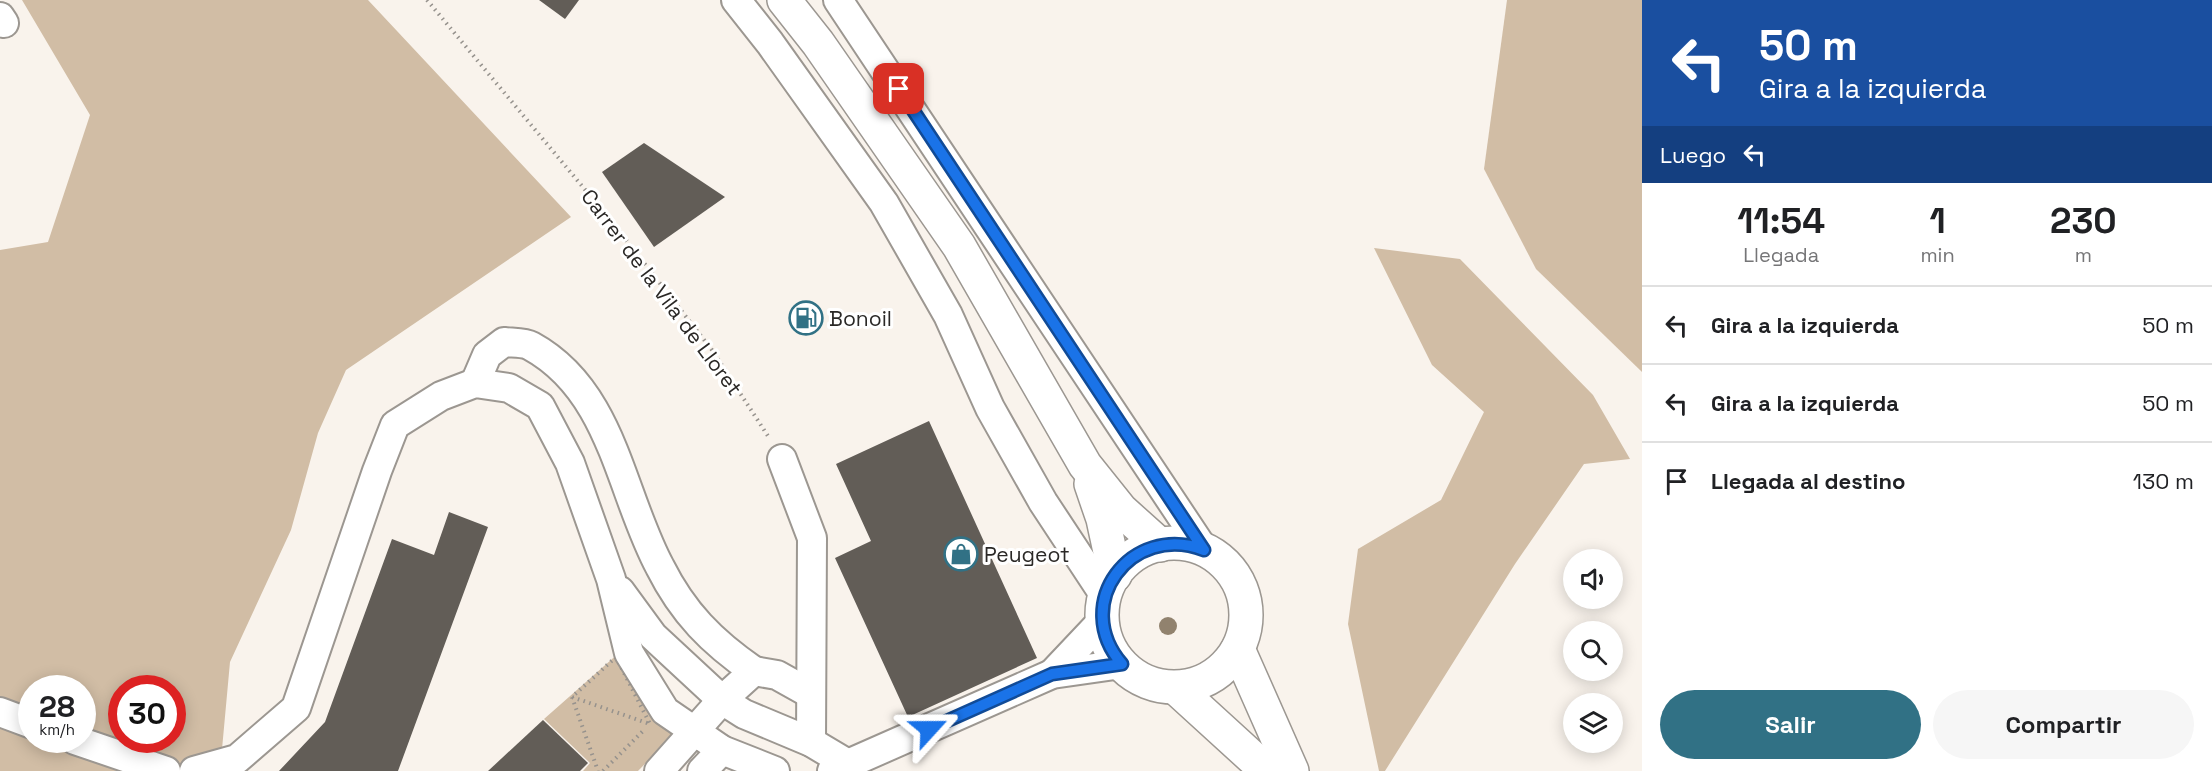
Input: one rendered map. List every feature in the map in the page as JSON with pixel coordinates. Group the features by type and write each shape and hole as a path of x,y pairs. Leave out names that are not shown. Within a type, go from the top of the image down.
{"main road":[{"path":"784,0 818,43 959,246 1085,465 1121,510 1160,545"},
{"path":"1085,465 1103,519 1108,597 1108,644 1122,664 1150,683 1176,688 1209,679 1223,669 1238,649 1246,621 1242,592 1227,567 1204,550 1183,544 1160,545 1135,555 1108,597"},
{"path":"1238,649 1292,771"},
{"path":"1176,688 1267,771"}],"street":[{"path":"736,0 770,43 884,204 948,315 990,408 1026,471 1108,597 1052,674"},
{"path":"838,0 1204,550"},
{"path":"475,383 487,355 504,342 530,345 565,372 601,420 659,567 688,613 721,648 754,671 777,675 811,694"},
{"path":"194,771 237,759 296,708 377,471 395,425 441,396 475,383 509,388 540,406 570,463 610,579 629,653 665,711 722,750 776,771 795,759 812,742 812,538 782,459"},
{"path":"610,579 653,636 722,700 744,714 812,742 840,768 1052,674 1122,664"},
{"path":"658,771 695,733 722,700 754,671"},
{"path":"0,712 18,719"},
{"path":"96,747 166,771"},
{"path":"702,771 722,750"}],"path":[{"name":"Carrer de la Vila de Lloret","path":"427,0 612,222 712,350 782,459"},
{"path":"572,697 616,657 650,724"},
{"path":"572,697 650,724"},
{"path":"572,697 598,771"},
{"path":"603,771 650,724"}],"shaded area":[{"path":"22,0 368,0 571,217 346,370 318,433 291,530 230,662 220,771 0,771 0,250 48,242 90,115"},
{"path":"1507,0 1642,0 1642,372 1536,269 1484,169"},
{"path":"1374,248 1460,259 1593,395 1630,459 1584,464 1515,564 1385,771 1379,771 1348,624 1358,549 1441,500 1484,412 1432,365"},
{"path":"620,652 674,734 638,771 583,771 590,763 544,719"}],"building":[{"path":"539,0 579,0 565,19"},
{"path":"644,143 725,197 654,247 602,172"},
{"path":"929,421 1037,658 908,717 835,558 871,541 836,464"},
{"path":"449,512 488,527 398,771 279,771 325,722 392,539 434,555"},
{"path":"543,720 588,763 580,771 488,771"}],"place":[{"name":"Bonoil","path":"806,318"},
{"name":"Peugeot","path":"961,554"}],"route":[{"path":"899,89 1204,550 1183,544 1154,547 1135,555 1115,575 1105,596 1103,620 1108,644 1122,664 1052,674 929,729"}]}
